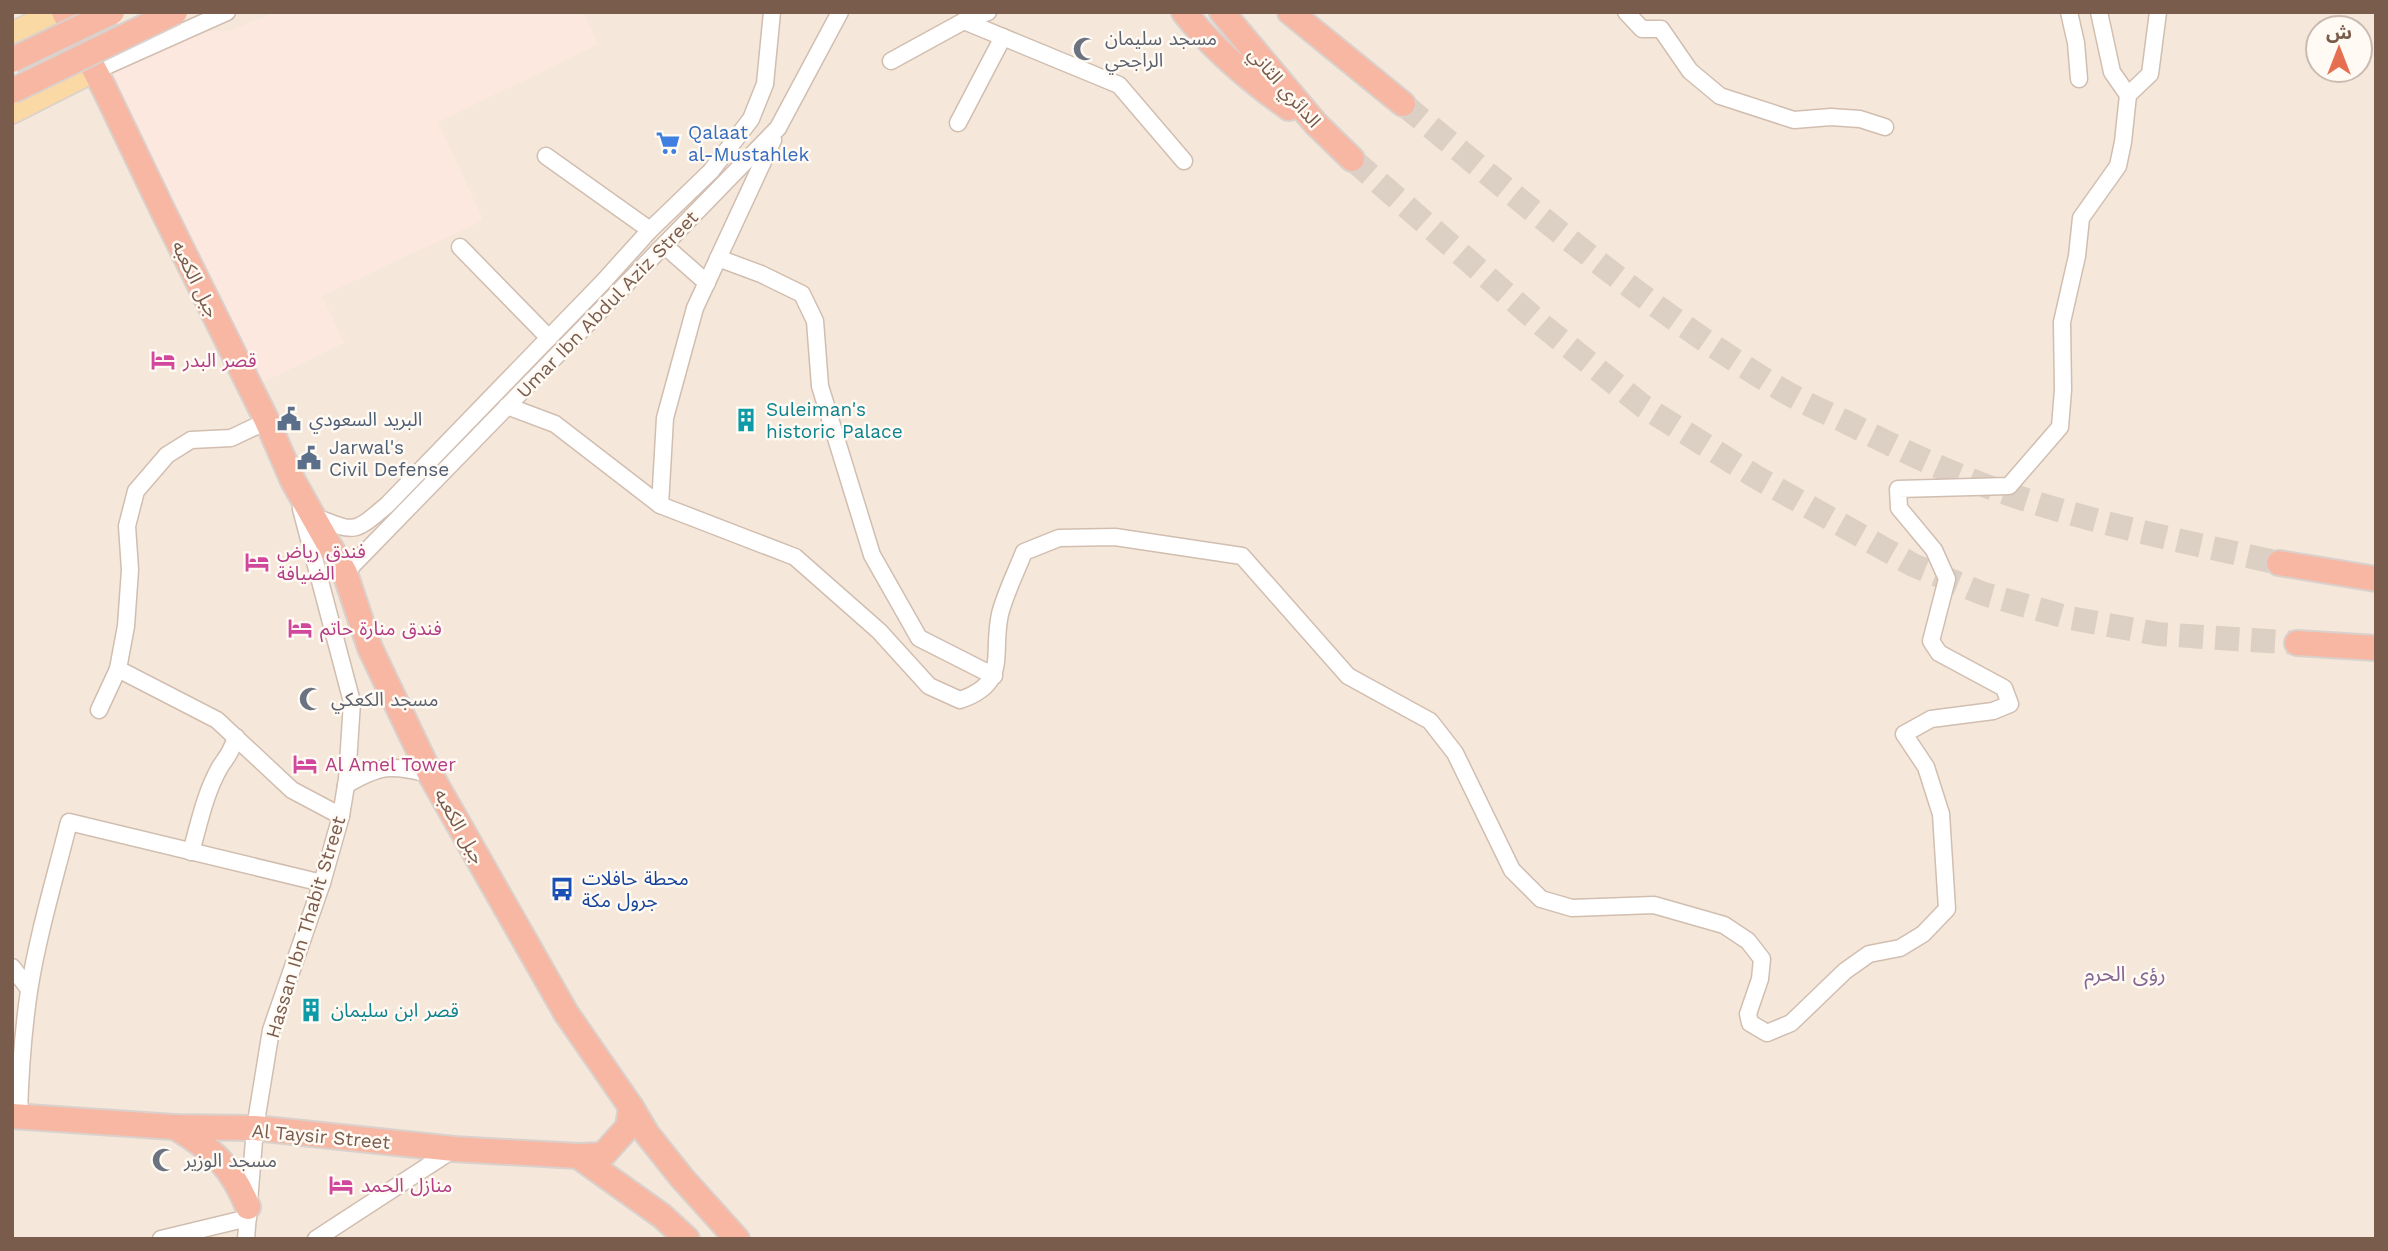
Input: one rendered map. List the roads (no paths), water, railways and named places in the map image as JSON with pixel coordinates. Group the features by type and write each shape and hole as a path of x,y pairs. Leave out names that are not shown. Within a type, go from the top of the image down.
{"highway":[{"name":"جبل الكعبه","path":"64,12 267,421 293,481 345,573 370,648 430,774 566,1013 647,1134 737,1239"},
{"path":"12,60 112,12"},
{"path":"12,91 175,12"},
{"path":"1184,12 1252,81 1315,124"},
{"path":"1290,12 1403,104"},
{"path":"1315,12 1335,30 1365,72"},
{"name":"الدائري الثاني","path":"1227,19 1315,124 1352,159"},
{"path":"2279,563 2376,579"},
{"path":"2297,643 2376,648"},
{"path":"578,1156 603,1155 628,1127 631,1107"},
{"name":"Al Taysir Street","path":"16,1116 174,1127 254,1128 454,1149 578,1156"},
{"path":"174,1127 200,1142 223,1161 238,1182 248,1213"},
{"path":"578,1156 662,1216 687,1239"}],"main road":[{"path":"12,33 55,12"},
{"path":"12,113 95,71"}],"street":[{"path":"95,71 227,12"},
{"name":"Umar Ibn Abdul Aziz Street","path":"313,516 353,529 364,525 387,505 650,230 711,171 751,120 765,84 772,12"},
{"name":"Umar Ibn Abdul Aziz Street","path":"345,573 778,128 840,12"},
{"path":"891,61 964,21 988,12"},
{"path":"1626,12 1642,29 1661,29 1690,71 1720,96 1794,120 1831,117 1860,119 1885,127"},
{"path":"2069,12 2076,43 2079,79"},
{"path":"2099,12 2104,46 2112,72 2128,95"},
{"path":"508,406 555,424 660,505 794,557 879,631 929,686 960,699 979,693 994,676 1000,614 1024,552 1059,538 1115,537 1242,555 1348,676 1430,721 1454,752 1512,870 1541,899 1572,908 1654,905 1724,925 1748,941 1762,958 1760,979 1748,1014 1750,1023 1767,1033 1791,1023 1844,971 1868,954 1900,948 1923,934 1947,909 1941,814 1926,767 1904,734 1931,719 1993,711 2010,704 2004,688 1939,653 1931,641 1947,579 1934,550 1899,508 1898,489 2009,486 2060,427 2063,390 2062,321 2077,256 2081,218 2118,166 2128,95 2150,74 2158,12"},
{"path":"964,21 1119,85 1184,161"},
{"path":"957,123 1003,37"},
{"path":"660,505 665,418 695,307 778,128"},
{"path":"546,156 650,230"},
{"path":"665,246 707,283"},
{"path":"460,247 549,338"},
{"path":"718,258 761,274 802,294 815,321 820,386 872,555 919,638 994,676"},
{"path":"99,710 118,669 126,626 130,569 127,526 136,491 167,455 191,440 231,438 267,421"},
{"name":"Hassan Ibn Thabit Street","path":"246,1239 254,1128 271,1030 322,883 341,816 352,702 293,481"},
{"path":"118,669 217,720 292,790 341,816"},
{"path":"191,852 203,808 221,766 230,755 236,737"},
{"path":"346,785 387,766 430,774"},
{"path":"16,1116 30,989 48,902 69,822 322,883"},
{"path":"12,967 30,989"},
{"path":"316,1239 454,1149"},
{"path":"161,1239 248,1213"}],"tunnel":[{"path":"1403,104 1635,290 1732,358 1797,399 1921,459 2044,506 2279,563"},
{"path":"1352,159 1542,325 1643,406 1756,477 1913,565 1984,594 2070,618 2158,634 2297,643"}],"place":[{"name":"مسجد سليمان الراجحي","path":"1085,49"},
{"name":"Qalaat al-Mustahlek","path":"668,143"},
{"name":"قصر البدر","path":"163,360"},
{"name":"البريد السعودي","path":"289,419"},
{"name":"Suleiman's historic Palace","path":"746,420"},
{"name":"Jarwal's Civil Defense","path":"309,458"},
{"name":"فندق رياض الضيافة","path":"257,562"},
{"name":"فندق منارة حاتم","path":"300,628"},
{"name":"مسجد الكعكي","path":"311,699"},
{"name":"Al Amel Tower","path":"305,764"},
{"name":"محطة حافلات جرول مكة","path":"562,889"},
{"name":"قصر ابن سليمان","path":"311,1010"},
{"name":"مسجد الوزير","path":"164,1160"},
{"name":"منازل الحمد","path":"341,1185"}],"district":[{"name":"رؤى الحرم","path":"2125,974"}]}
